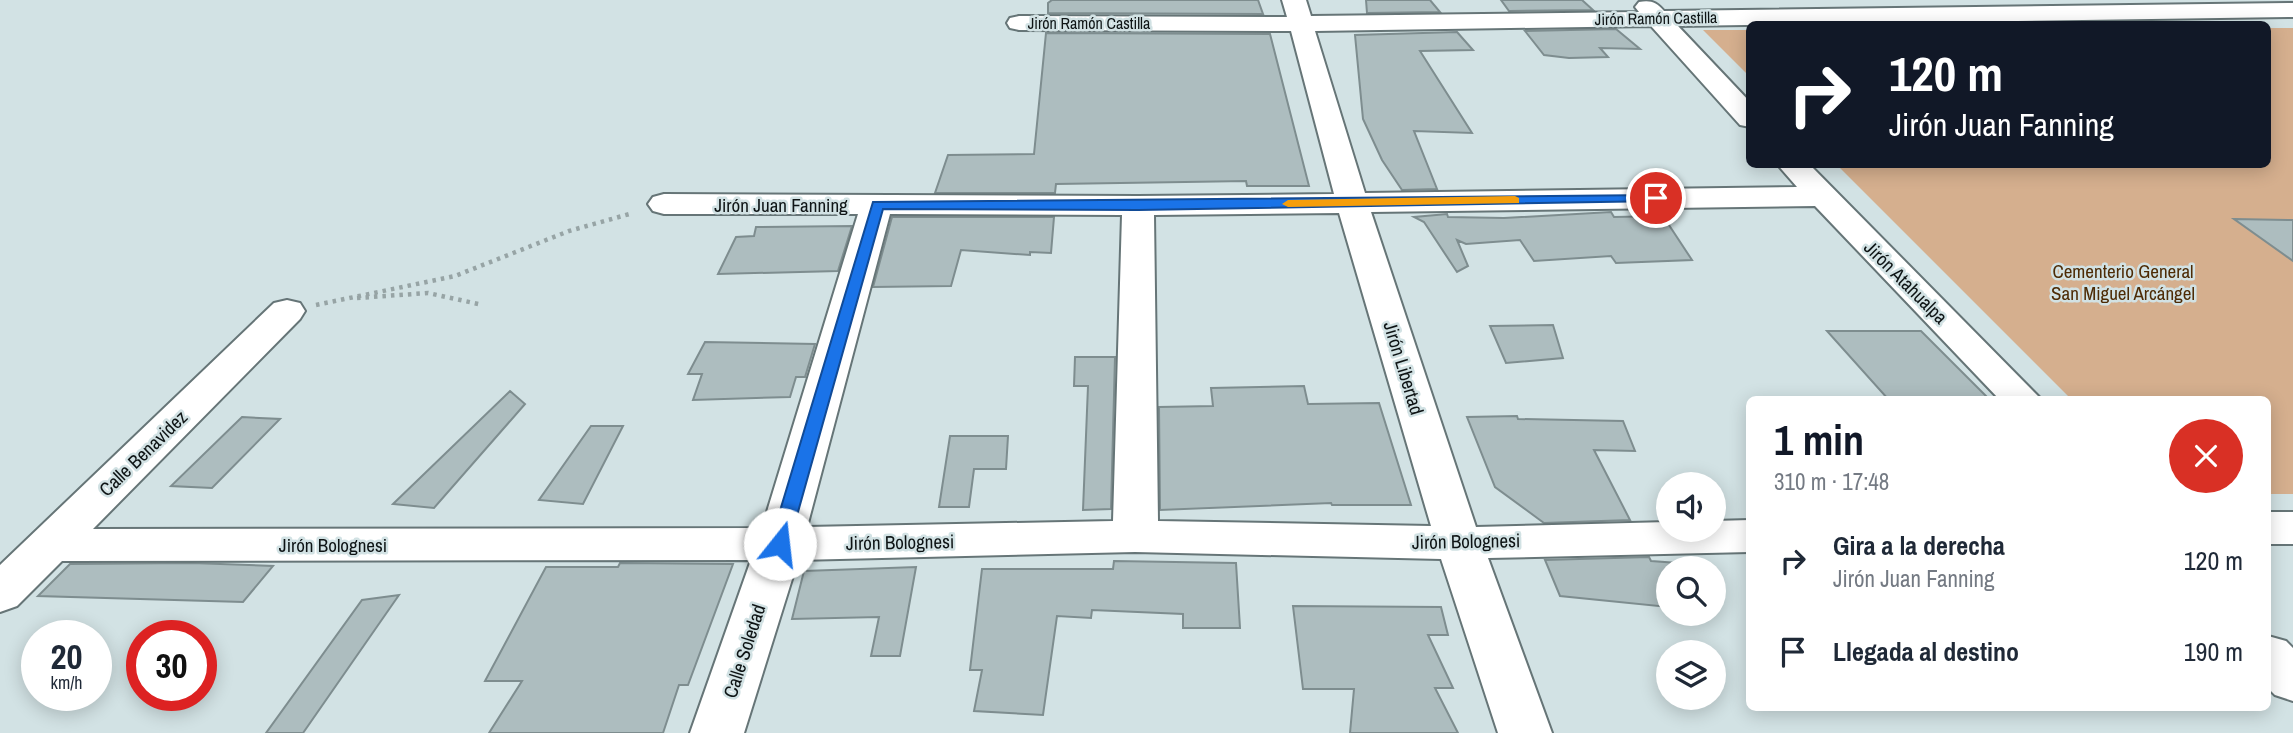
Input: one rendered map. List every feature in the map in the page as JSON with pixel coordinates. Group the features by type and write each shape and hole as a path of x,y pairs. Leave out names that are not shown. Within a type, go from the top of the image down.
{"street":[{"name":"Jirón Ramón Castilla","path":"1019,23 1273,24 1296,11 1982,6 2293,10"},
{"path":"1648,9 1746,115"},
{"name":"Jirón Libertad","path":"1296,11 1352,203 1459,543 1525,733"},
{"name":"Jirón Atahualpa","path":"1796,168 2018,396"},
{"name":"Jirón Juan Fanning","path":"664,204 1138,206 1821,196"},
{"name":"Calle Soledad","path":"717,733 780,544 877,205"},
{"path":"1135,536 1138,206"},
{"name":"Calle Benavidez","path":"0,594 287,311"},
{"path":"2271,528 2293,528"},
{"name":"Jirón Bolognesi","path":"49,545 780,544 1135,536 1459,543 1746,536"},
{"path":"2271,658 2293,681"}],"path":[{"path":"287,311 455,276 569,231 664,204"},
{"path":"338,299 428,293 483,305"}],"green space":[{"name":"Cementerio General San Miguel Arcángel","path":"2271,28 2293,28 2293,494 2271,494 2271,396 2068,396 1840,168 2271,168"},
{"path":"1703,30 1746,30 1746,73"}],"building":[{"path":"1052,0 1258,0 1263,14 1048,13 1048,3"},
{"path":"1366,0 1430,0 1440,12 1367,13"},
{"path":"1501,0 1582,0 1593,10 1509,11"},
{"path":"1616,29 1640,49 1600,48 1608,57 1569,58 1544,55 1525,31"},
{"path":"1457,32 1473,50 1420,51 1472,133 1414,131 1437,189 1402,190 1382,160 1363,119 1355,35"},
{"path":"1046,33 1270,34 1309,186 1247,186 1246,181 1056,184 1055,193 935,193 948,155 1034,154"},
{"path":"1611,212 1614,217 1663,216 1692,260 1616,263 1611,256 1534,261 1520,240 1466,244 1457,240 1468,266 1457,272 1424,222 1414,217 1447,214 1448,217 1504,218"},
{"path":"892,217 1054,217 1051,253 1030,252 1030,255 961,250 951,286 873,287"},
{"path":"2234,219 2293,220 2293,261"},
{"path":"852,226 838,271 718,274 736,237 754,236 756,227"},
{"path":"1553,325 1563,358 1506,363 1490,326"},
{"path":"1827,331 1921,331 1986,396 1885,396"},
{"path":"705,342 815,344 805,377 796,377 790,397 693,400 702,374 688,374"},
{"path":"1075,357 1115,357 1111,509 1083,510 1088,386 1074,386"},
{"path":"1304,386 1308,404 1379,403 1411,505 1331,503 1160,510 1159,407 1213,406 1211,388"},
{"path":"510,391 525,404 434,508 393,504"},
{"path":"1517,416 1518,419 1623,421 1635,451 1594,450 1630,520 1544,523 1495,487 1467,417"},
{"path":"242,417 280,419 212,488 171,486"},
{"path":"591,426 623,426 583,504 539,500"},
{"path":"950,436 1008,436 1006,469 974,469 969,507 939,507"},
{"path":"1649,557 1651,561 1656,561 1656,606 1560,596 1545,560"},
{"path":"1114,561 1236,563 1240,628 1183,628 1183,614 1092,610 1091,618 1057,616 1043,715 974,711 982,670 970,670 982,569 1113,569"},
{"path":"192,563 273,566 243,602 38,596 70,564"},
{"path":"620,563 733,564 688,685 679,685 663,733 489,733 522,681 485,681 546,567 618,567"},
{"path":"916,567 900,656 871,656 879,617 792,619 804,571"},
{"path":"399,595 303,733 266,733 362,600"},
{"path":"1293,606 1441,607 1448,635 1428,635 1453,688 1435,688 1458,733 1350,733 1354,689 1303,689"}],"slow traffic":[{"path":"1288,204 1515,200"}],"route":[{"path":"780,544 877,205 1138,206 1656,198"}]}
